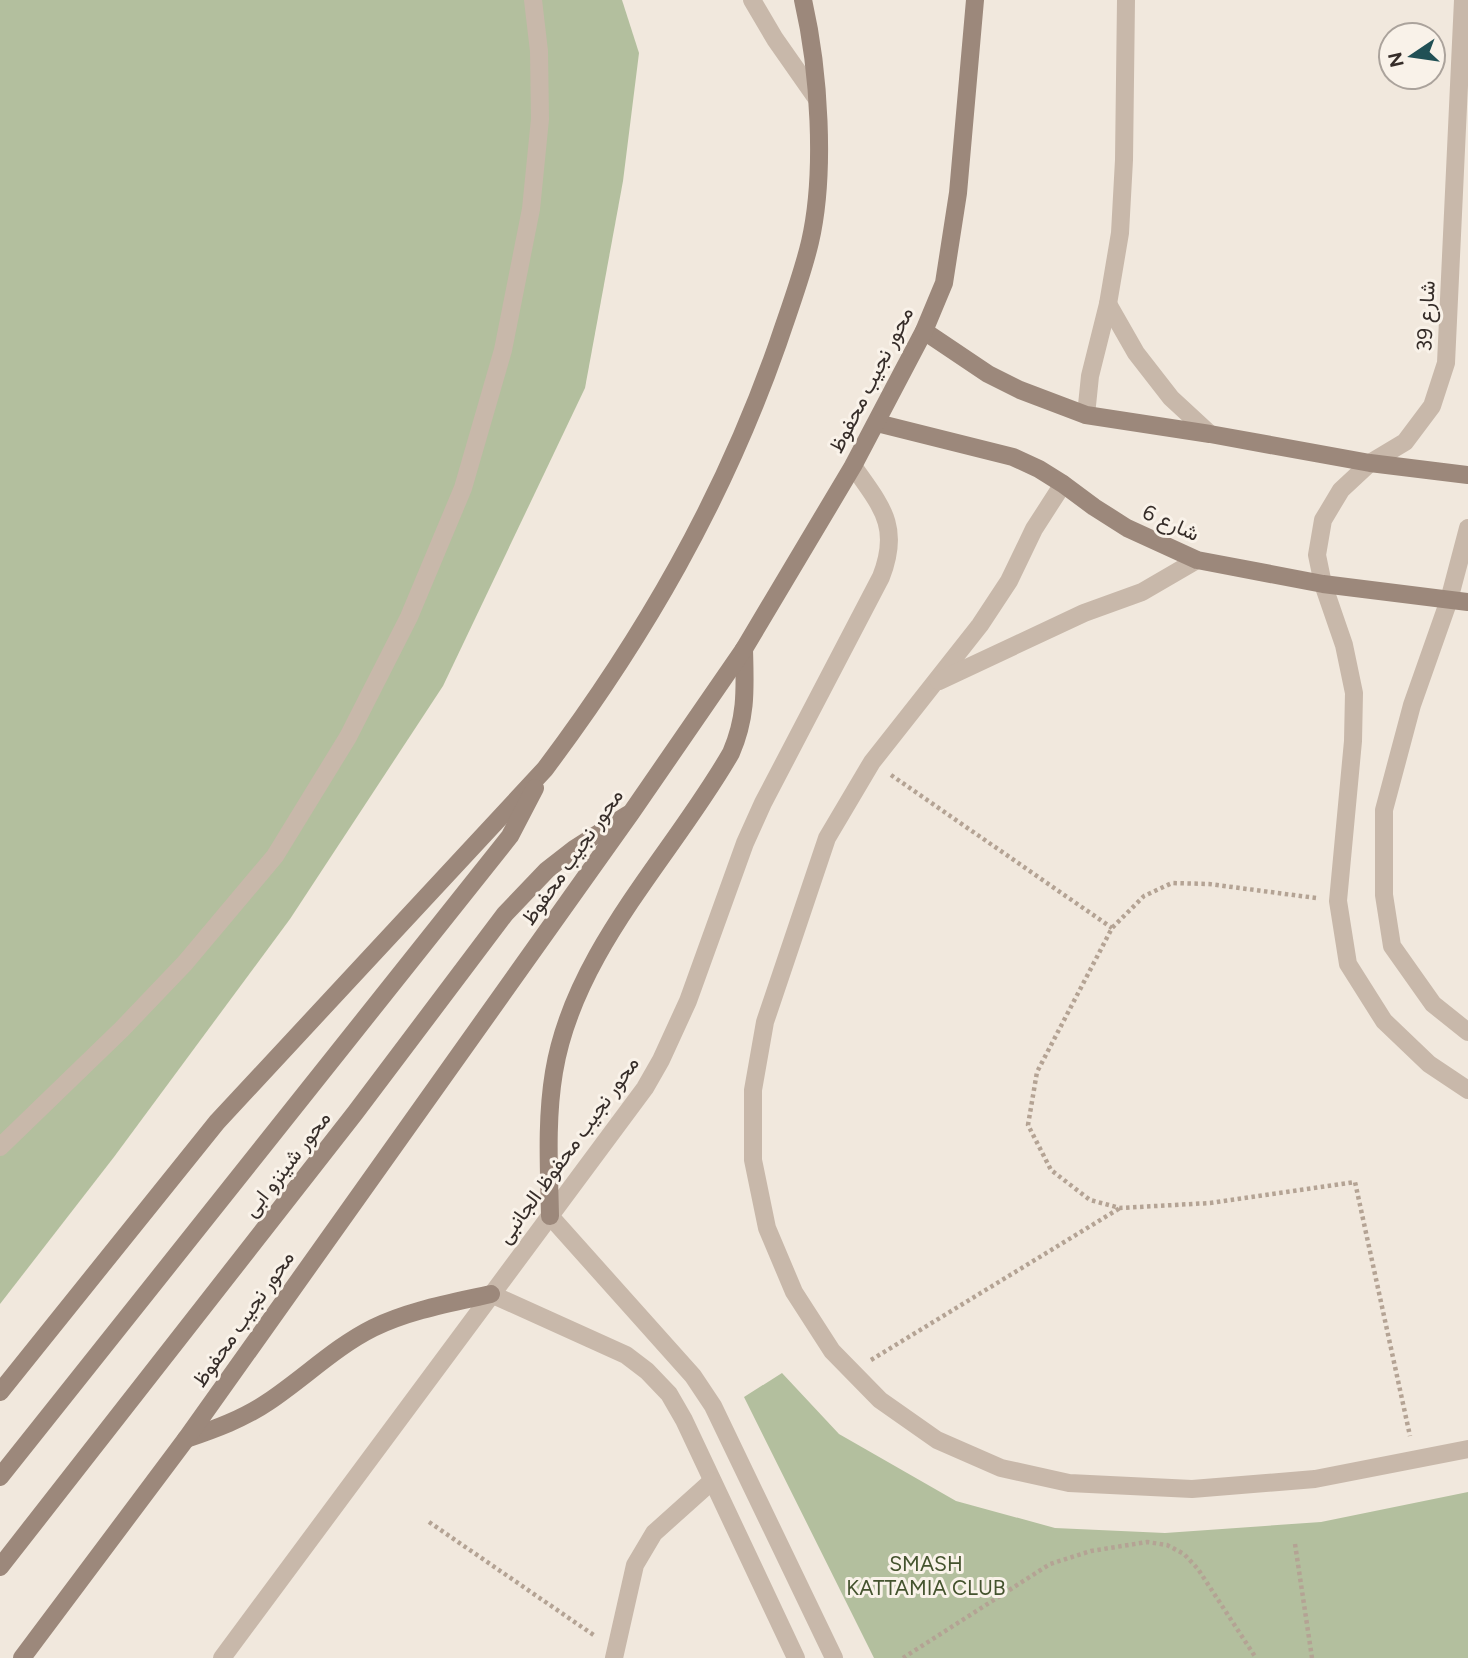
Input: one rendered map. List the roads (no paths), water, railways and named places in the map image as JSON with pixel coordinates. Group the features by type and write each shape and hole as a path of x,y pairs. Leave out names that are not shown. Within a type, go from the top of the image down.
{"main road":[{"path":"0,1392 216,1122 545,769 597,698 664,592 706,515 747,423 786,320 810,241 816,194 817,99 803,0"},
{"name":"محور نجيب محفوظ","path":"22,1658 186,1439 631,813 744,649 853,466 924,331 944,283 958,193 975,0"},
{"path":"924,331 988,374 1020,390 1086,415 1370,463 1468,475"},
{"name":"شارع 6","path":"877,423 1013,457 1039,469 1127,528 1197,560 1323,584 1468,602"},
{"path":"550,1216 551,1101 554,1071 570,1013 595,958 731,753 744,717 744,649"},
{"name":"محور شينزو ابى","path":"0,1477 510,836 545,769"},
{"name":"محور شينزو ابى","path":"0,1567 355,1113 505,914 547,870 574,849 631,813"},
{"path":"186,1439 224,1425 259,1407 345,1345 372,1329 402,1316 491,1294"}],"street":[{"path":"0,1147 122,1029 185,963 275,856 348,737 409,617 463,488 506,338 531,209 540,119 539,51 533,0"},
{"path":"752,0 775,39 817,99"},
{"path":"1086,415 1097,340 1108,304 1120,233 1126,0"},
{"name":"شارع 39","path":"1464,0 1446,363 1432,406 1405,442 1370,463 1341,490 1324,520 1317,555 1323,584 1344,645 1354,693 1353,741 1338,901 1348,964 1384,1021 1429,1064 1468,1090"},
{"path":"1108,304 1136,353 1171,397 1210,434"},
{"name":"محور نجيب محفوظ الجانبى","path":"222,1658 627,1114 662,1060 688,1001 762,803 888,559 890,539 887,520 878,501 853,466"},
{"path":"1063,484 1034,529 1009,581 980,625 872,762 827,838 765,1022 753,1090 753,1160 767,1228 794,1292 832,1351 880,1400 937,1440 1001,1468 1069,1483 1192,1489 1315,1479 1468,1448"},
{"path":"1468,528 1449,600 1412,705 1384,810 1384,895 1392,946 1433,1004 1468,1032"},
{"path":"936,682 1084,613 1142,592 1197,560"},
{"path":"550,1216 693,1376 713,1406 834,1658"},
{"path":"491,1294 626,1355 648,1371 669,1394 684,1420 796,1658"},
{"path":"616,1655 635,1565 654,1533 712,1481"}],"park label":[{"name":"SMASH KATTAMIA CLUB","path":"926,1576"}]}
